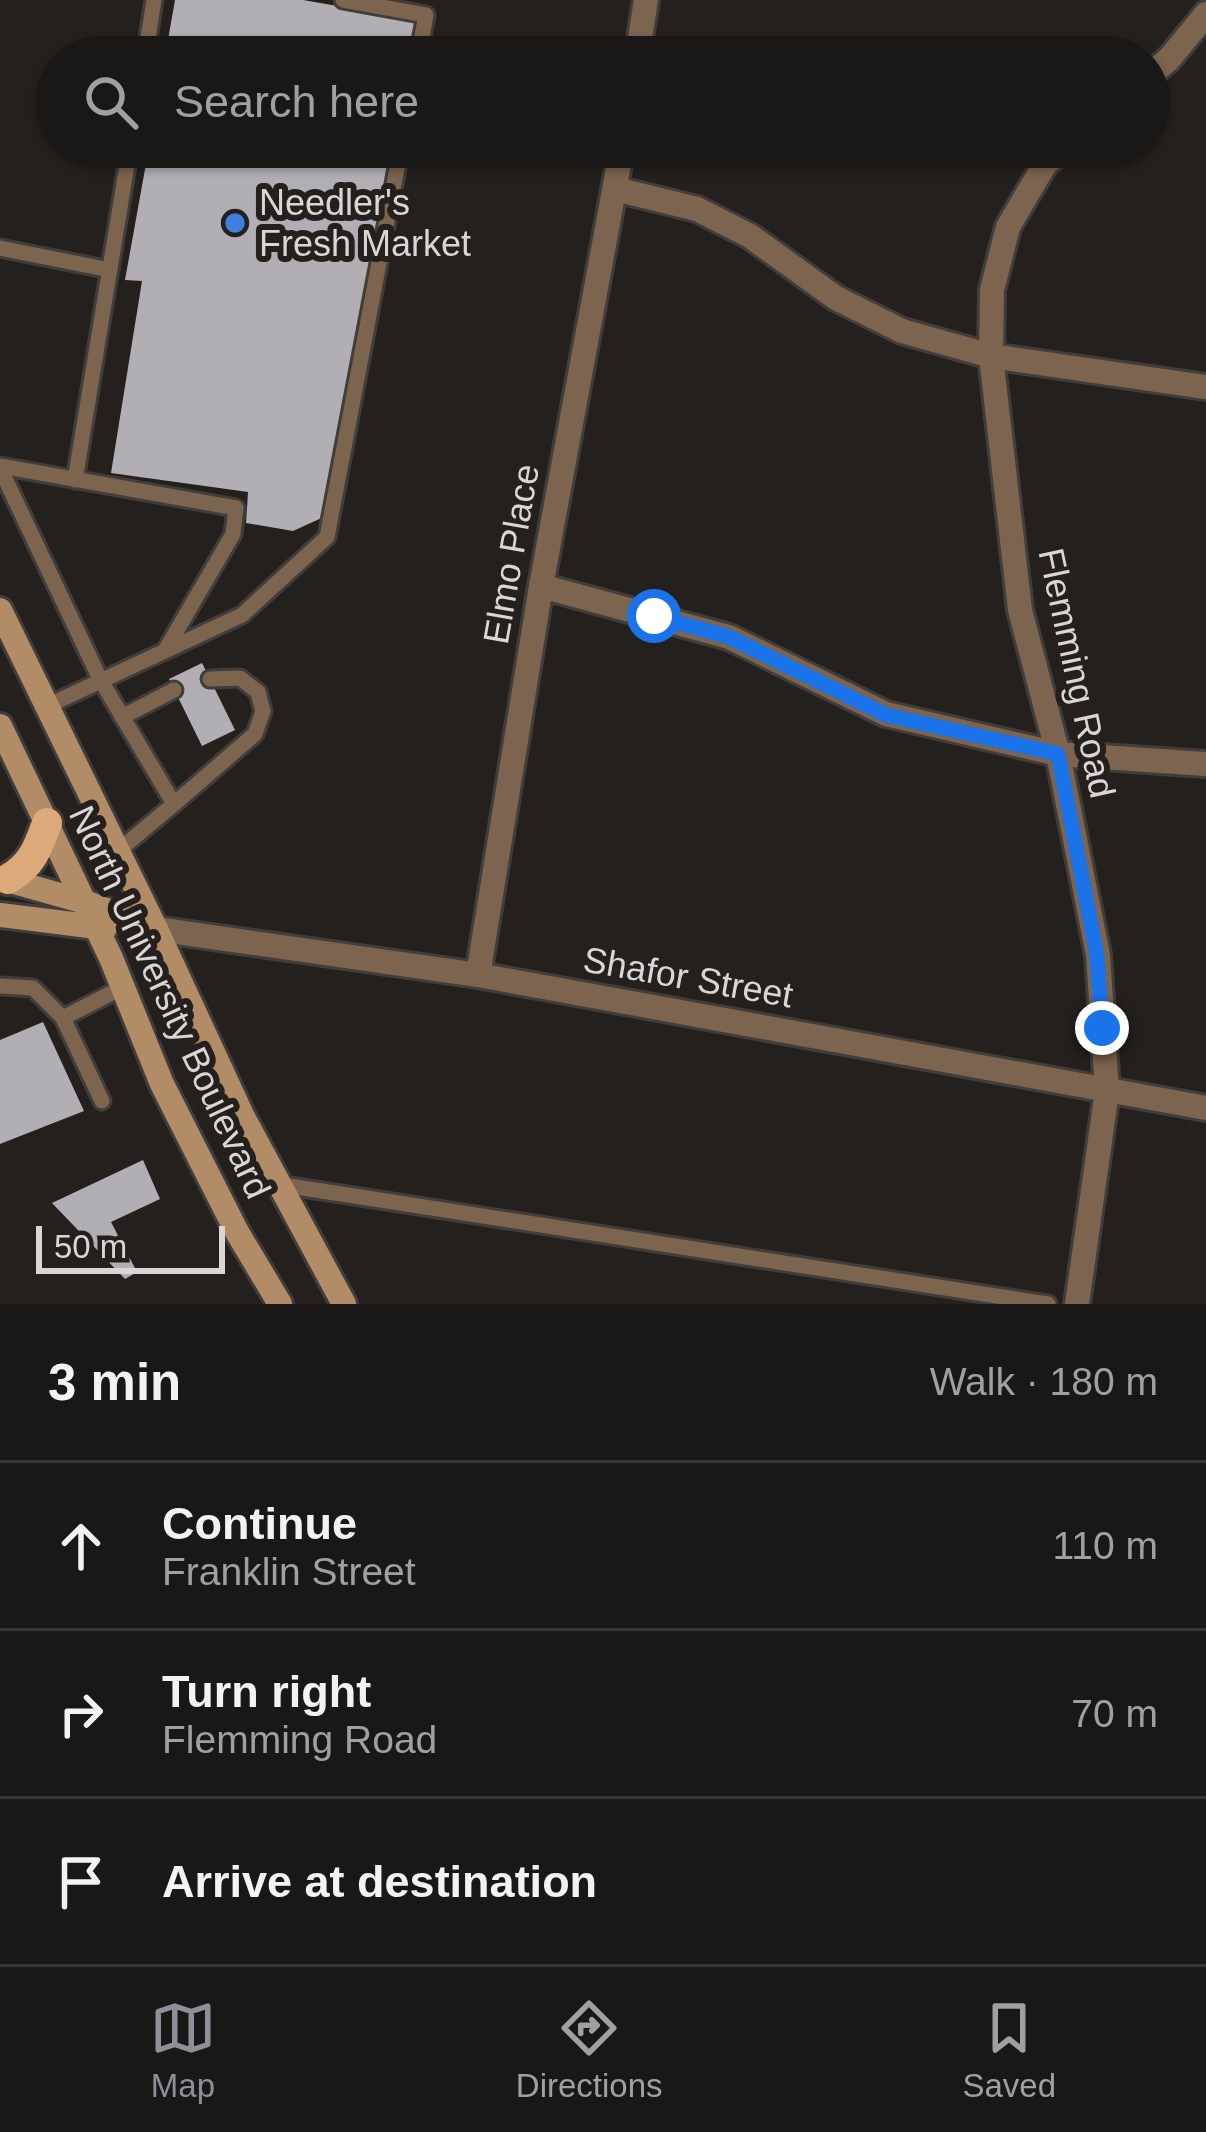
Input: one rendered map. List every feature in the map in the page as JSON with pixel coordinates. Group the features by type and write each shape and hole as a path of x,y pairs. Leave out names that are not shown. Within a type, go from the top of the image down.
{"main road":[{"name":"North University Boulevard","path":"0,610 277,1184 344,1304"},
{"name":"North University Boulevard","path":"0,726 98,928 162,1084 280,1304"},
{"path":"4,878 24,869 36,854 47,823"},
{"name":"Shafor Street","path":"4,878 156,929"},
{"name":"Shafor Street","path":"0,914 98,928 156,929"}],"street":[{"path":"640,36 646,0"},
{"path":"1170,57 1206,14"},
{"name":"Elmo Place","path":"478,975 541,586 619,168"},
{"name":"Flemming Road","path":"1044,168 1008,226 992,290 991,356 1020,610 1058,754 1097,955 1107,1091 1077,1304"},
{"path":"616,189 697,209 750,236 836,298 902,331 991,356 1206,387"},
{"path":"541,586 729,637 886,715 1058,754 1206,764"},
{"name":"Shafor Street","path":"156,929 478,975 1206,1108"}],"lane":[{"path":"148,36 154,0"},
{"path":"343,0 426,15 422,36"},
{"path":"75,479 127,168"},
{"path":"47,706 242,615 327,536 397,168"},
{"path":"0,248 110,270"},
{"path":"0,467 236,508 233,533 166,649"},
{"path":"0,467 100,680 174,804"},
{"path":"118,851 255,734 263,711 257,692 240,678 210,679"},
{"path":"122,717 174,690"},
{"path":"0,986 33,988 63,1018 103,1101"},
{"path":"63,1018 122,987"},
{"path":"277,1184 1048,1304"}],"building":[{"path":"175,0 303,0 418,20 415,36 169,36"},
{"path":"145,168 390,168 326,516 293,531 246,523 248,492 111,473 142,281 125,280"},
{"path":"202,663 235,730 202,746 169,679"},
{"path":"43,1022 84,1111 0,1144 0,1040"},
{"path":"143,1160 160,1199 111,1222 137,1272 125,1279 52,1203"}],"place":[{"name":"Needler's Fresh Market","path":"235,223"}],"route":[{"path":"654,616 729,637 886,715 1058,754 1097,955 1102,1028"}]}
